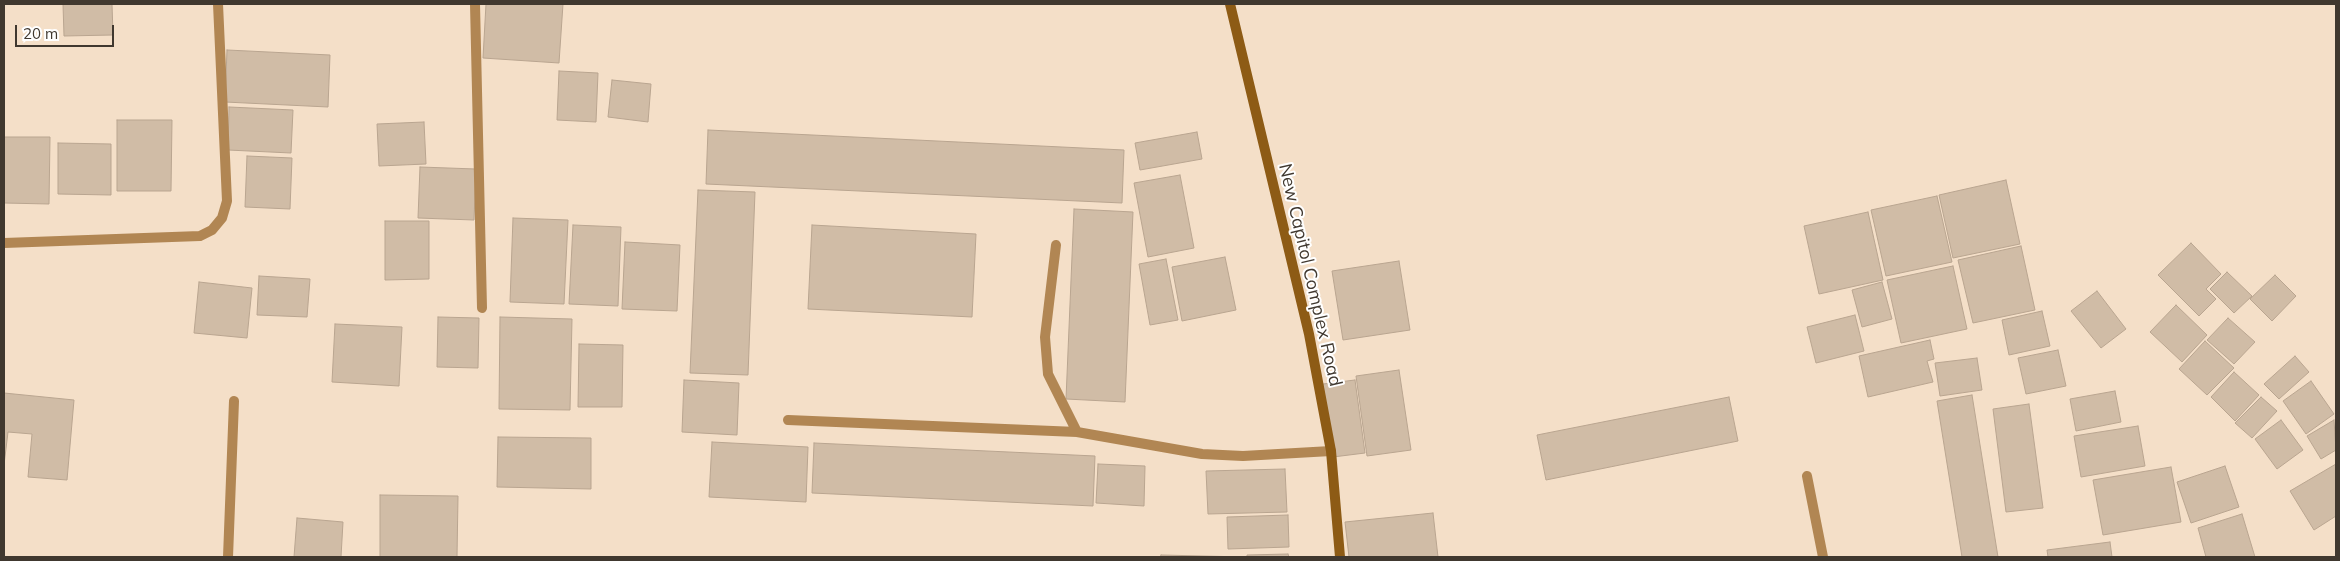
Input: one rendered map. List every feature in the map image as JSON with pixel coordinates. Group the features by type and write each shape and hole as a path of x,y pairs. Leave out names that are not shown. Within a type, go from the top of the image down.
{"main road":[{"name":"New Capitol Complex Road","path":"1230,4 1309,334 1331,451 1340,557"}],"street":[{"path":"4,243 200,236 212,230 222,218 227,201 218,4"},
{"path":"475,4 482,308"},
{"path":"1056,245 1045,338 1048,374 1077,432"},
{"path":"228,557 234,401"},
{"path":"788,420 1077,432 1202,454 1243,456 1331,451"},
{"path":"1806,476 1823,557"}],"building":[{"path":"63,4 112,4 113,35 64,36"},
{"path":"486,4 563,4 559,63 483,58"},
{"path":"227,50 330,55 328,107 225,102"},
{"path":"559,71 598,73 596,122 557,120"},
{"path":"612,80 651,84 648,122 608,117"},
{"path":"229,107 293,110 291,153 228,150"},
{"path":"117,120 172,120 171,191 117,191"},
{"path":"424,122 426,164 379,166 377,124"},
{"path":"708,130 1124,150 1122,203 706,184"},
{"path":"1197,132 1202,159 1140,170 1135,143"},
{"path":"4,137 50,137 49,204 4,203"},
{"path":"58,143 111,144 111,195 58,194"},
{"path":"247,156 292,158 290,209 245,207"},
{"path":"420,167 476,169 474,220 418,218"},
{"path":"1180,175 1194,248 1148,257 1134,183"},
{"path":"2006,180 2020,244 1953,258 1939,195"},
{"path":"698,190 755,192 748,375 690,373"},
{"path":"1937,196 1952,262 1886,276 1871,210"},
{"path":"1074,209 1133,212 1125,402 1066,399"},
{"path":"1868,212 1883,280 1819,294 1804,226"},
{"path":"513,218 568,220 564,304 510,302"},
{"path":"385,221 429,221 429,279 385,280"},
{"path":"573,225 621,227 618,306 569,304"},
{"path":"812,225 976,234 972,317 808,309"},
{"path":"625,242 680,245 677,311 622,309"},
{"path":"2191,243 2221,274 2206,289 2216,299 2199,316 2158,275"},
{"path":"2021,246 2035,310 1973,323 1958,260"},
{"path":"1225,257 1236,310 1182,321 1172,267"},
{"path":"1166,259 1178,320 1150,325 1139,264"},
{"path":"1399,261 1410,330 1343,340 1332,271"},
{"path":"1953,266 1967,329 1901,343 1887,280"},
{"path":"2227,272 2252,296 2234,313 2210,289"},
{"path":"2275,275 2296,296 2272,321 2250,299"},
{"path":"259,276 310,279 307,317 257,315"},
{"path":"199,282 252,288 247,338 194,333"},
{"path":"1882,282 1892,319 1862,327 1852,290"},
{"path":"2097,291 2126,329 2101,348 2071,311"},
{"path":"2176,305 2207,335 2182,362 2150,332"},
{"path":"2042,311 2050,346 2009,355 2002,320"},
{"path":"1855,315 1864,351 1816,363 1807,327"},
{"path":"438,317 479,318 478,368 437,367"},
{"path":"500,317 572,319 570,410 499,409"},
{"path":"2228,318 2255,342 2234,364 2207,340"},
{"path":"335,324 402,327 399,386 332,382"},
{"path":"1930,340 1934,359 1927,361 1933,382 1868,397 1859,356"},
{"path":"2205,341 2234,368 2207,395 2179,369"},
{"path":"579,344 623,345 622,407 578,407"},
{"path":"2058,350 2066,386 2026,394 2018,358"},
{"path":"2295,356 2309,372 2279,399 2264,384"},
{"path":"1977,358 1982,390 1940,396 1935,363"},
{"path":"1399,370 1411,450 1367,456 1356,376"},
{"path":"2234,372 2259,395 2235,421 2211,397"},
{"path":"684,380 739,383 737,435 682,432"},
{"path":"1355,380 1365,453 1333,457 1323,384"},
{"path":"2311,381 2334,414 2306,434 2283,401"},
{"path":"2115,391 2121,422 2076,431 2070,399"},
{"path":"4,393 74,400 67,480 28,477 32,434 8,432 4,465"},
{"path":"1972,395 1998,557 1962,557 1937,401"},
{"path":"1729,397 1738,441 1546,480 1537,435"},
{"path":"2261,397 2277,411 2252,438 2235,423"},
{"path":"2029,404 2043,508 2006,512 1993,409"},
{"path":"2281,420 2303,450 2277,469 2255,439"},
{"path":"2334,420 2336,450 2321,459 2307,436"},
{"path":"2138,426 2145,466 2081,477 2074,436"},
{"path":"498,437 591,438 591,489 497,487"},
{"path":"712,442 808,447 806,502 709,497"},
{"path":"814,443 1095,456 1093,506 812,493"},
{"path":"1098,464 1145,466 1144,506 1096,503"},
{"path":"2336,464 2336,516 2314,530 2290,491"},
{"path":"2225,466 2239,507 2191,523 2177,482"},
{"path":"2171,467 2181,522 2103,535 2093,480"},
{"path":"1285,469 1287,512 1208,514 1206,471"},
{"path":"380,495 458,496 457,557 380,557"},
{"path":"1433,513 1438,557 1349,557 1345,522"},
{"path":"2242,514 2255,557 2206,557 2198,528"},
{"path":"1288,515 1289,547 1228,549 1227,517"},
{"path":"297,518 343,522 341,557 294,557"},
{"path":"2110,542 2112,557 2048,557 2047,550"},
{"path":"1288,554 1289,557 1247,557 1247,555"},
{"path":"1161,555 1245,557 1160,557"}]}
